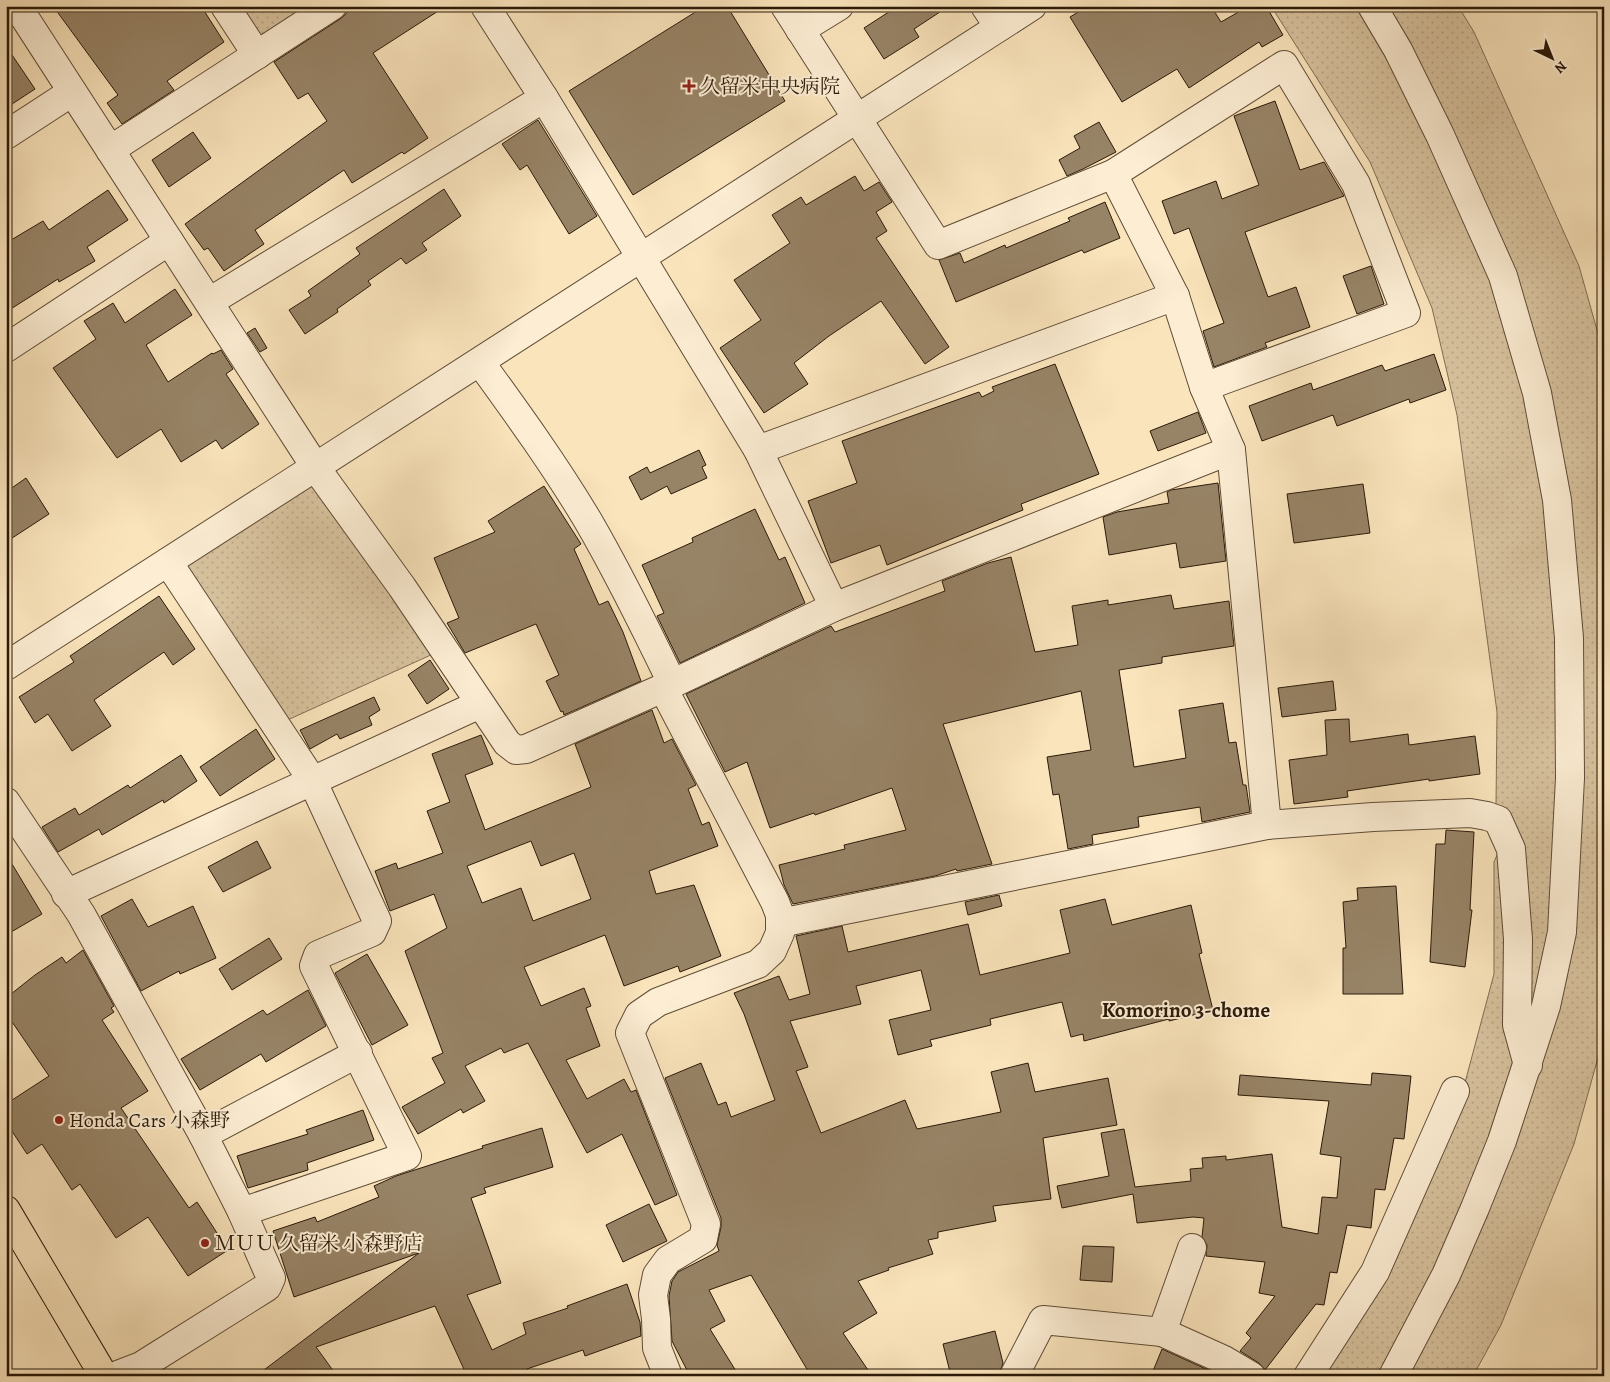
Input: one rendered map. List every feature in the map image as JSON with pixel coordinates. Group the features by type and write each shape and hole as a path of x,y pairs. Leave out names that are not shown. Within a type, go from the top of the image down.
{"main road":[{"path":"6,1210 104,1376"}],"street":[{"path":"17,6 316,468 402,587 507,743 516,750 526,749 834,608 1231,450"},
{"path":"224,6 257,55"},
{"path":"110,150 332,6"},
{"path":"485,6 544,98 758,450 834,608"},
{"path":"785,6 938,245 1113,174 1284,65 1356,184 1406,313 1204,387"},
{"path":"800,30 839,6"},
{"path":"6,666 857,119 992,17 1032,6"},
{"path":"1372,6 1398,50 1440,135 1503,276 1537,393 1557,500 1569,638 1570,778 1562,932 1546,1006 1502,1140 1472,1216 1446,1275 1393,1376"},
{"path":"6,136 72,92"},
{"path":"209,302 544,98"},
{"path":"1113,174 1176,296 1204,387 1231,450 1267,825"},
{"path":"6,348 169,241"},
{"path":"758,450 1176,296"},
{"path":"480,362 537,440 587,519 634,604 668,685 775,902 780,916 780,933 772,951 758,964 658,1002 639,1015 630,1033 706,1224 703,1239 668,1260 657,1275 653,1294 657,1348 668,1376"},
{"path":"168,562 312,780 377,922 372,932 318,956 314,966 407,1156 242,1212"},
{"path":"66,894 480,704"},
{"path":"6,802 81,914 203,1135 242,1212 271,1278 267,1287 144,1371 115,1376"},
{"path":"780,923 1267,825 1373,817 1470,813 1488,816 1498,820 1511,849 1518,939 1517,1025 1528,1065"},
{"path":"203,1135 358,1053"},
{"path":"1308,1376 1374,1272 1454,1091"},
{"path":"1162,1332 1192,1248"},
{"path":"1014,1376 1043,1320 1162,1332 1224,1360 1252,1376"}],"shaded area":[{"path":"232,6 322,6 259,47"},
{"path":"1271,6 1458,6 1474,32 1579,266 1604,355 1604,1036 1574,1144 1501,1325 1473,1376 1322,1376 1463,1090 1494,974 1494,862 1511,823 1496,806 1497,712 1457,415 1432,308 1370,162"},
{"path":"315,478 433,654 283,722 179,564"}],"building":[{"path":"53,6 201,6 224,42 167,81 174,90 122,124 107,103 118,95"},
{"path":"349,6 446,6 373,53 428,138 404,154 402,152 352,183 344,170 255,230 264,244 224,271 208,248 204,250 185,224 327,121 308,93 298,99 274,62 340,19 346,14"},
{"path":"705,6 727,6 785,101 633,195 569,91"},
{"path":"898,6 949,6 914,29 919,37 884,59 864,28"},
{"path":"1088,6 1211,6 1221,22 1249,6 1266,6 1283,35 1262,47 1259,42 1189,88 1177,69 1122,102 1070,17"},
{"path":"6,46 35,89 6,108"},
{"path":"1275,101 1300,170 1324,162 1344,196 1245,232 1268,297 1296,287 1310,327 1265,343 1267,347 1214,367 1203,331 1224,323 1189,228 1174,234 1162,201 1216,181 1222,199 1259,185 1234,116"},
{"path":"538,120 597,216 569,234 527,165 520,170 502,144"},
{"path":"1099,122 1116,152 1067,176 1059,160 1080,148 1074,136"},
{"path":"193,132 211,158 169,187 152,160"},
{"path":"855,176 864,191 879,182 892,202 876,212 887,231 876,238 949,347 925,364 881,301 829,336 794,363 808,384 764,413 720,348 761,320 734,280 790,243 772,215 801,197 806,205"},
{"path":"444,189 461,216 422,243 427,250 406,264 401,258 368,281 371,285 337,309 338,312 305,334 289,310 311,296 308,291 360,254 356,248"},
{"path":"108,190 128,220 87,247 95,261 59,282 58,279 6,312 6,243 43,221 49,230"},
{"path":"1105,202 1120,238 1084,253 1082,250 956,302 939,260 960,253 964,263 1005,245 1006,248 1070,221 1068,218"},
{"path":"1371,266 1384,304 1357,314 1343,276"},
{"path":"175,289 192,315 146,345 168,382 212,353 221,350 233,369 226,374 259,424 222,449 216,440 181,462 161,429 117,458 53,368 96,339 84,321 113,303 125,323"},
{"path":"255,328 267,348 260,352 247,333"},
{"path":"1434,354 1446,390 1410,403 1409,399 1337,426 1333,415 1262,441 1249,406 1311,383 1313,390 1382,365 1385,371"},
{"path":"1055,364 1099,474 1021,504 1023,510 887,565 880,545 831,563 808,501 857,483 842,441 979,392 982,397 994,391 992,387"},
{"path":"1198,412 1206,433 1158,451 1150,431"},
{"path":"699,450 706,465 702,467 707,478 671,494 667,486 641,500 629,477 647,467 650,473"},
{"path":"26,478 49,514 6,542 6,492"},
{"path":"1218,483 1226,561 1180,568 1176,543 1109,555 1103,517 1117,512 1169,503 1167,492 1171,490"},
{"path":"1363,484 1370,533 1294,543 1287,494"},
{"path":"544,486 581,544 574,549 599,605 608,601 623,632 641,681 564,715 546,681 559,675 536,624 465,653 447,623 459,618 434,558 495,532 488,521"},
{"path":"755,509 779,560 785,557 805,603 680,663 657,616 664,613 642,565 693,542 692,538"},
{"path":"1011,557 1035,652 1078,645 1072,606 1108,600 1108,605 1171,595 1174,609 1229,601 1234,646 1162,657 1162,663 1119,670 1134,767 1186,758 1179,710 1223,703 1229,743 1236,742 1243,785 1246,785 1250,812 1202,822 1200,807 1138,817 1139,827 1092,835 1093,844 1068,849 1059,794 1053,795 1047,757 1091,750 1081,691 943,724 992,864 957,871 956,869 935,876 793,904 784,885 779,865 845,849 844,845 906,830 892,788 815,815 814,813 770,828 747,762 725,772 686,694 831,626 835,632 945,591 942,581 988,563"},
{"path":"159,596 195,649 173,665 164,652 94,700 111,726 72,751 48,714 35,723 19,697 74,662 70,656"},
{"path":"430,660 449,689 427,704 408,675"},
{"path":"1333,681 1336,710 1282,717 1278,688"},
{"path":"374,697 380,710 369,717 372,725 340,739 337,734 310,749 300,730"},
{"path":"652,710 664,743 672,739 696,785 688,789 702,825 709,822 718,846 649,871 656,894 694,885 721,956 680,972 678,966 624,986 605,935 524,967 541,1006 584,988 591,1006 586,1008 600,1046 566,1060 587,1099 624,1079 631,1092 636,1090 677,1195 655,1205 622,1134 587,1153 528,1043 504,1053 501,1048 465,1066 485,1101 463,1113 461,1109 418,1134 402,1107 445,1083 432,1058 443,1053 405,951 447,928 434,894 390,911 375,871 396,863 398,869 443,853 427,811 450,802 432,754 481,735 493,764 465,775 485,830 591,787 575,744","holes":["531,841 541,866 574,853 591,899 533,921 521,888 482,903 467,866"]},
{"path":"1349,719 1350,742 1408,734 1409,745 1475,736 1480,774 1429,781 1429,779 1347,791 1348,797 1294,804 1289,760 1327,755 1325,720"},
{"path":"256,729 275,759 220,796 200,767"},
{"path":"181,755 197,781 164,803 163,800 102,835 99,829 58,852 42,827 75,808 79,815 128,785 130,788"},
{"path":"1446,830 1474,832 1470,910 1472,910 1465,967 1430,962 1436,844 1445,844"},
{"path":"257,841 271,868 223,892 208,867"},
{"path":"6,854 42,914 6,935"},
{"path":"1396,886 1403,994 1343,994 1343,948 1346,948 1343,902 1358,900 1357,888"},
{"path":"999,895 1002,906 968,915 965,902"},
{"path":"132,899 148,927 193,906 216,958 180,974 179,971 141,991 101,916"},
{"path":"1105,899 1112,925 1191,905 1202,953 1199,954 1213,1010 1169,1021 1169,1019 1084,1041 1083,1034 1071,1037 1062,1002 990,1019 991,1025 930,1040 932,1046 898,1055 889,1020 931,1010 921,970 856,986 861,1004 790,1021 808,1067 796,1071 821,1133 905,1100 917,1129 1001,1112 991,1072 1028,1063 1035,1092 1108,1078 1117,1125 1043,1138 1051,1199 993,1206 996,1221 938,1232 938,1238 928,1240 933,1254 888,1268 889,1270 858,1281 877,1313 843,1333 872,1376 811,1376 751,1275 709,1290 725,1321 710,1329 739,1376 690,1376 672,1341 669,1296 672,1281 678,1272 719,1251 717,1245 721,1218 665,1078 701,1063 718,1105 726,1102 731,1117 775,1100 744,1014 734,993 779,976 789,1000 810,994 796,936 842,926 848,952 968,924 980,975 1070,953 1060,910"},
{"path":"269,938 282,959 232,990 219,969"},
{"path":"83,950 114,1006 111,1008 114,1012 102,1020 148,1091 121,1108 189,1208 197,1202 228,1250 188,1276 148,1217 116,1238 80,1184 72,1190 42,1144 27,1154 6,1122 6,1104 49,1076 6,1013 6,998 62,957 66,963"},
{"path":"367,954 408,1025 372,1045 335,973"},
{"path":"308,990 326,1026 266,1062 261,1054 200,1090 181,1059 263,1010 267,1015"},
{"path":"1372,1073 1411,1076 1404,1139 1394,1138 1385,1190 1375,1189 1371,1228 1347,1225 1337,1273 1330,1272 1324,1305 1316,1304 1265,1370 1259,1363 1240,1351 1251,1338 1246,1333 1275,1296 1259,1293 1265,1262 1206,1256 1207,1245 1202,1237 1204,1218 1193,1217 1137,1223 1133,1194 1062,1208 1057,1186 1109,1176 1101,1133 1124,1129 1135,1187 1191,1181 1190,1169 1203,1168 1202,1158 1226,1156 1226,1160 1272,1154 1282,1227 1318,1234 1322,1197 1337,1198 1341,1157 1320,1154 1329,1101 1238,1095 1240,1075 1371,1085"},
{"path":"363,1110 374,1140 307,1163 308,1170 248,1188 237,1156 308,1134 306,1130"},
{"path":"542,1128 553,1167 484,1188 486,1193 471,1198 501,1283 467,1295 492,1350 526,1334 523,1323 568,1308 567,1306 627,1284 640,1322 641,1336 585,1356 583,1350 527,1369 530,1376 467,1376 435,1306 316,1347 337,1376 256,1376 419,1253 294,1297 273,1231 315,1217 317,1222 379,1197 374,1186 396,1176 483,1148 482,1146"},
{"path":"649,1204 667,1241 623,1262 606,1225"},
{"path":"1083,1246 1114,1247 1112,1282 1080,1280"},
{"path":"995,1331 1003,1363 999,1376 951,1376 943,1344"},
{"path":"1162,1349 1217,1374 1220,1376 1151,1376"}],"place":[{"name":"久留米中央病院","path":"689,86"},
{"name":"Honda Cars 小森野","path":"59,1120"},
{"name":"ＭＵＵ 久留米 小森野店","path":"205,1243"}],"district":[{"name":"Komorino 3-chome","path":"1186,1010"}]}
